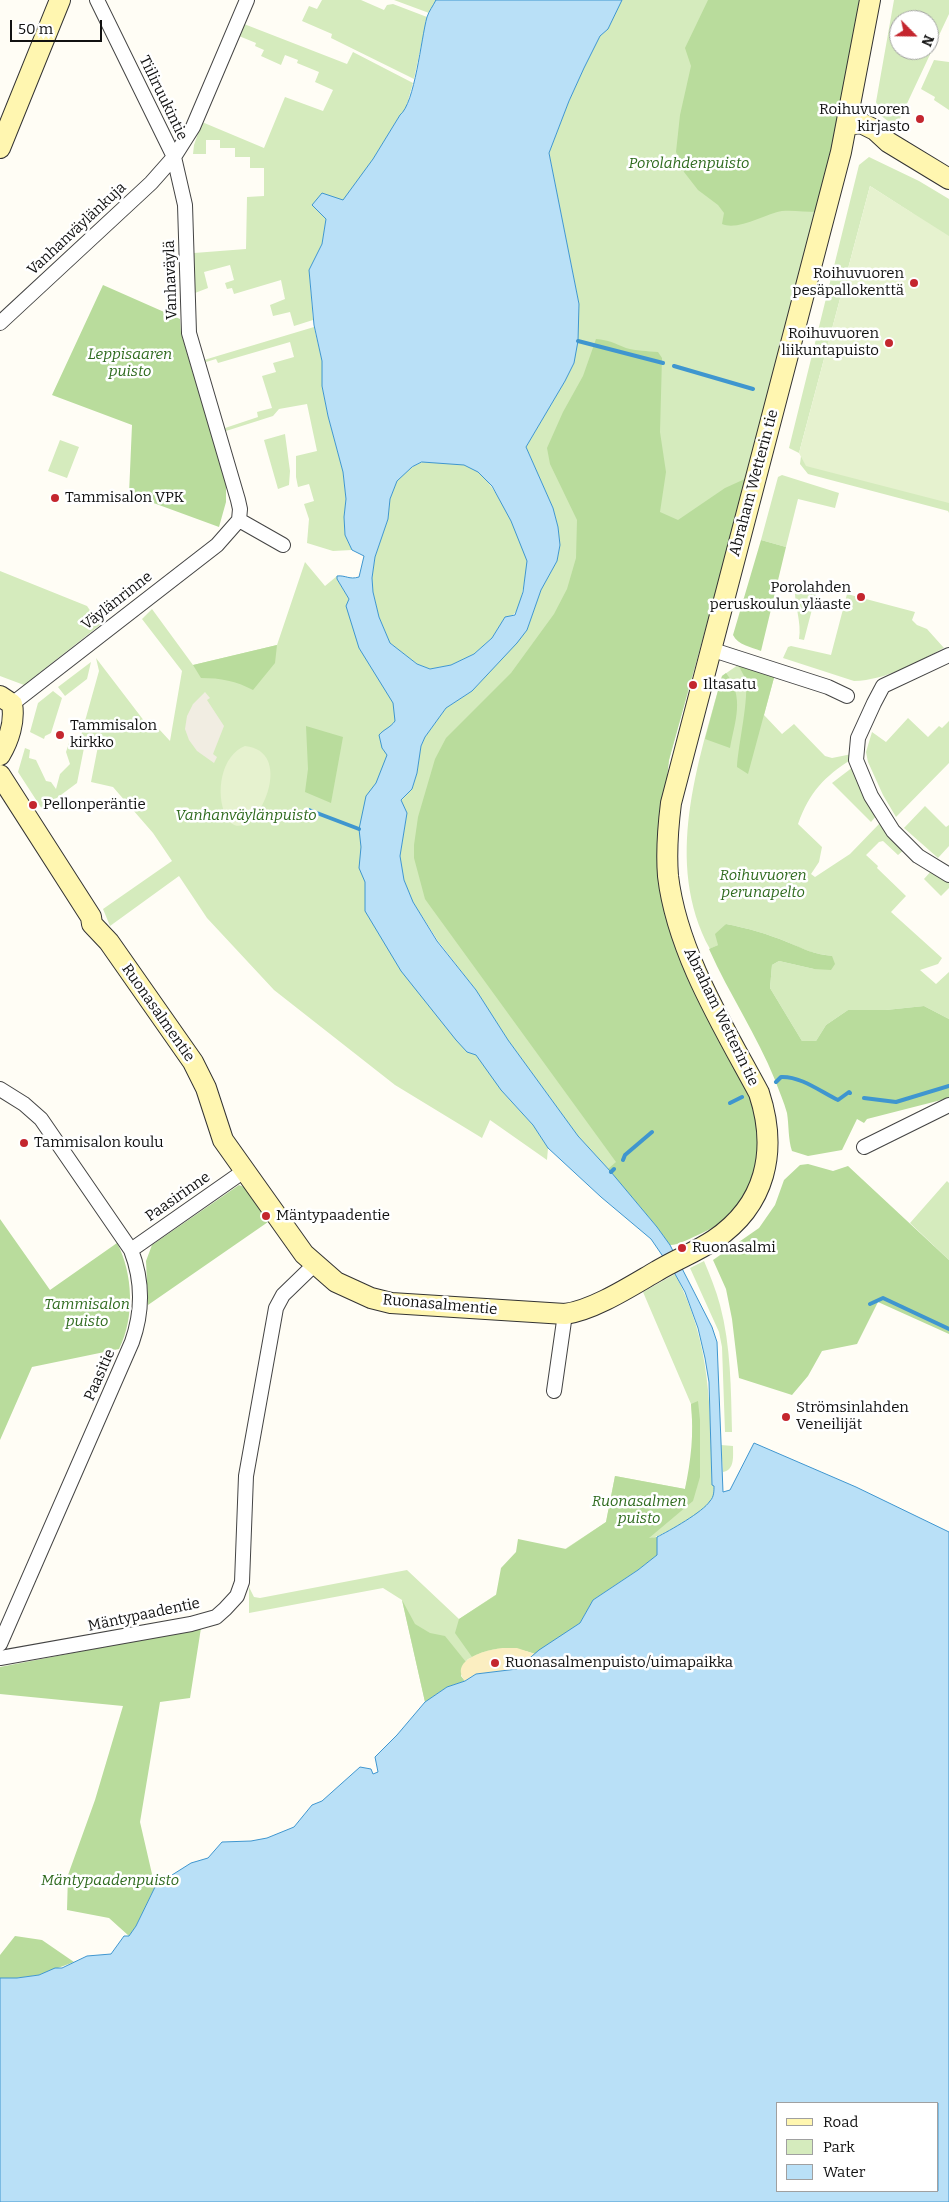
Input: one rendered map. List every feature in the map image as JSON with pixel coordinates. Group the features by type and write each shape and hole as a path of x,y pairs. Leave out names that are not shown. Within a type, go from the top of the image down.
{"street":[{"path":"0,148 59,0"},
{"name":"Tiiliruukintie","path":"96,0 174,157"},
{"path":"174,157 192,127 247,0"},
{"name":"Abraham Wetterin tie","path":"744,1213 759,1187 767,1162 768,1150 764,1109 758,1093 691,960 674,907 668,876 667,837 671,803 710,649 848,125 870,0"},
{"path":"848,125 858,136 872,142 888,142 949,179"},
{"name":"Vanhanväylänkuja","path":"0,323 151,183 174,157"},
{"name":"Vanhaväylä","path":"174,157 185,204 189,333 240,508 239,520"},
{"path":"239,520 283,545"},
{"name":"Väylänrinne","path":"6,700 216,545 239,520"},
{"path":"710,649 820,684 847,696"},
{"path":"949,655 886,684 879,692 858,738 856,760 860,774 882,817 893,832 918,856 949,875"},
{"path":"0,755 14,713 6,700"},
{"name":"Ruonasalmentie","path":"0,775 91,917 92,924 109,942 193,1062 206,1088 220,1134 244,1171 304,1254 314,1265 336,1282 354,1292 391,1303 564,1314 574,1313 596,1304 685,1256 723,1233 744,1213"},
{"name":"Paasitie","path":"0,1089 24,1104 41,1118 132,1250 137,1266 141,1293 138,1326 0,1644"},
{"path":"864,1148 949,1105"},
{"name":"Paasirinne","path":"132,1250 244,1171"},
{"name":"Mäntypaadentie","path":"0,1658 191,1624 216,1617 233,1602 242,1582 246,1476 276,1308 283,1295 314,1265"},
{"path":"554,1391 564,1314"}],"green space":[{"path":"322,0 361,0 384,10 387,5 393,4 427,17 414,79 331,38 332,34 302,21 309,6 317,9"},
{"path":"394,0 436,0 429,13"},
{"name":"Porolahdenpuisto","path":"622,0 859,0 843,102 749,472 669,760 659,845 678,1244 670,1245 611,1172 578,1136 508,1040 476,990 438,941 413,902 404,880 400,856 407,813 401,801 412,789 417,773 421,746 425,737 446,708 472,691 527,630 541,590 557,561 560,545 553,508 526,447 574,363 579,304 549,153 584,68 600,36 608,29"},
{"path":"708,0 859,0 843,102 817,212 782,211 744,224 728,226 722,224 724,213 718,205 698,190 684,172 676,152 680,115 691,66 685,48"},
{"path":"894,0 949,0 949,14 939,35 939,10 892,10"},
{"path":"244,24 347,64 353,52 413,83 405,111 400,115 373,159 343,201 326,219 322,244 309,270 313,320 294,326 290,312 273,316 270,305 285,299 281,280 234,294 232,288 227,289 225,283 234,280 230,265 204,272 208,288 195,293 194,253 246,249 247,197 264,196 264,168 250,168 250,157 235,157 235,148 220,148 220,140 206,140 206,154 193,154 202,122 264,148 285,97 323,111 333,90 315,82 319,72 297,63 298,60 285,55 281,65 261,56 264,50 255,46 256,43 239,36"},
{"path":"889,28 889,60 927,60 896,127 880,115 876,102"},
{"path":"934,60 949,62 949,110 934,100 935,97 921,89"},
{"path":"869,157 919,181 949,199 949,249 912,213 870,186 799,453 789,448 859,165"},
{"name":"Roihuvuoren liikuntapuisto","path":"870,186 949,236 949,503 806,466 799,453"},
{"name":"Leppisaaren puisto","path":"103,285 180,319 181,333 226,484 226,502 219,527 129,494 132,425 52,395"},
{"path":"314,327 322,361 322,386 328,416 343,472 346,500 344,517 345,535 352,550 333,551 307,543 309,519 304,504 314,501 309,484 298,487 296,456 317,451 307,404 279,409 273,416 226,431 225,428 258,417 257,412 272,408 262,376 276,372 273,363 294,357 290,342 218,363 216,359 206,362 204,360"},
{"path":"596,339 630,349 658,352 662,358 660,432 666,472 660,512 678,520 725,488 747,478 669,760 659,845 756,1115 758,1125 758,1159 749,1191 736,1211 708,1230 682,1242 670,1245 608,1169 616,1162 425,899 414,858 418,817 435,759 446,738 511,673 554,614 567,589 576,558 577,520 550,464 547,448 563,412 583,376"},
{"path":"285,434 290,471 289,485 278,489 264,440"},
{"path":"60,440 79,447 67,478 48,471"},
{"path":"801,456 949,490 949,513 948,511 808,474 800,464"},
{"path":"422,462 444,462 465,465 478,471 492,487 508,513 521,541 527,561 521,599 515,614 505,617 492,638 474,654 451,665 430,669 417,664 390,643 379,617 372,578 375,557 388,519 390,499 397,480 412,467"},
{"path":"782,475 839,493 835,508 798,499 786,547 761,540 778,477"},
{"path":"761,540 786,547 761,651 741,643 733,635"},
{"name":"Vanhanväylänpuisto","path":"305,562 325,586 337,576 400,707 372,828 501,1090 533,1125 548,1148 547,1160 490,1120 482,1138 395,1085 274,990 207,918 179,876 110,926 103,909 172,861 153,833 113,787 91,782 99,741 86,738 77,783 42,809 18,772 25,748 30,750 29,758 36,760 46,781 51,782 56,789 60,774 70,764 66,752 69,743 78,746 99,671 96,658 148,726 158,728 170,741 182,671 142,619 152,609 193,665 277,645"},
{"path":"0,571 87,606 100,625 24,685 0,676"},
{"path":"795,588 816,594 804,640 799,639 800,626"},
{"path":"847,594 915,612 912,620 917,625 927,629 944,648 889,674 878,678 854,681 783,658 788,647 791,646 831,655"},
{"path":"277,645 275,663 253,690 241,684 228,681 201,678 193,665"},
{"path":"91,662 87,679 65,696 58,687"},
{"name":"Roihuvuoren perunapelto","path":"738,665 775,674 764,715 782,734 794,724 825,756 832,758 852,754 852,759 833,772 819,786 808,802 798,824 822,847 819,862 811,874 815,877 850,854 881,822 905,849 898,855 883,841 879,842 866,855 906,896 891,912 942,958 938,964 920,970 936,984 949,972 949,1019 924,1006 886,1010 848,1010 826,1025 816,1041 802,1041 770,988 772,965 779,961 814,969 832,956 813,952 750,929 726,924 718,945 710,949 696,916 689,882 687,848 689,813 703,743 722,676"},
{"path":"738,665 775,674 748,774 737,767 746,697 745,677"},
{"path":"726,673 732,682 737,700 736,719 730,748 705,739 722,676"},
{"path":"53,691 62,698 51,733 45,736 44,739 30,732 38,703"},
{"path":"908,718 928,737 939,726 942,728 949,721 949,763 896,817 883,795 868,762 866,752 872,732 886,742"},
{"path":"306,726 343,737 331,803 305,792 308,769"},
{"path":"245,746 262,752 269,765 270,782 265,799 257,814 246,824 235,825 226,816 223,807 221,797 222,776 230,758"},
{"path":"853,767 877,815 871,822 832,783"},
{"path":"925,806 946,827 949,825 949,846 938,858 904,828"},
{"path":"932,870 949,881 949,888 941,896 924,879"},
{"path":"726,924 750,929 814,953 832,956 835,964 831,970 814,969 779,961 772,965 770,988 802,1041 816,1041 826,1025 848,1010 886,1010 924,1006 949,1019 949,1098 867,1119 864,1123 857,1119 842,1150 808,1156 792,1151 787,1113 775,1080 709,949 718,945 715,934"},
{"path":"808,1164 833,1171 848,1166 949,1260 949,1334 878,1302 857,1344 822,1351 808,1376 792,1395 739,1378 732,1319 726,1289 713,1260 759,1228 775,1205 784,1180 800,1165"},
{"path":"947,1181 949,1183 949,1260 910,1223"},
{"path":"239,1185 244,1187 268,1222 148,1305 146,1261 152,1245"},
{"name":"Tammisalon puisto","path":"0,1219 50,1290 117,1243 129,1282 130,1310 128,1324 119,1349 32,1367 0,1440"},
{"path":"704,1261 713,1283 724,1321 730,1368 732,1432 725,1432 722,1347 719,1332 690,1268"},
{"name":"Ruonasalmen puisto","path":"675,1274 696,1326 707,1377 711,1430 712,1485 714,1490 711,1501 700,1512 672,1529 649,1539 504,1648 468,1659 447,1687 425,1702 402,1600 383,1588 249,1613 249,1587 254,1597 260,1598 407,1570 459,1619 606,1522 615,1476 685,1489 694,1451 691,1404 643,1292"},
{"path":"698,1401 700,1477 693,1501 649,1538 657,1537 657,1555 593,1600 580,1623 535,1654 503,1648 480,1653 472,1657 455,1633 459,1619 496,1595 501,1568 516,1552 518,1539 566,1549 606,1522 615,1476 685,1489 691,1447 691,1404"},
{"path":"721,1445 733,1446 731,1466 727,1471 723,1472"},
{"path":"402,1600 415,1624 430,1633 445,1636 466,1662 461,1676 465,1681 447,1687 425,1702"},
{"name":"Mäntypaadenpuisto","path":"201,1628 190,1698 160,1702 140,1822 155,1887 129,1936 109,1918 67,1910 68,1875 95,1800 123,1706 0,1694 0,1667"},
{"path":"15,1936 42,1940 74,1962 39,1975 0,1978 0,1955"}],"sand":[{"name":"Ruonasalmenpuisto/uimapaikka","path":"517,1648 535,1654 517,1669 476,1674 465,1681 461,1673 466,1661 489,1650"}],"shaded area":[{"path":"205,692 210,698 207,700 224,726 213,754 217,757 214,763 197,751 189,740 185,729 187,716 193,704"}],"water":[{"path":"436,0 622,0 608,29 600,36 584,68 549,153 579,304 578,341 574,363 526,447 553,508 560,545 557,561 541,590 527,630 472,691 446,708 425,737 421,746 417,773 412,789 401,800 407,813 400,856 404,880 413,902 437,941 476,990 508,1040 578,1136 611,1172 670,1245 712,1327 717,1342 723,1492 730,1490 754,1443 856,1487 949,1532 949,2202 0,2202 0,1978 39,1975 55,1968 62,1968 87,1956 111,1954 124,1936 129,1936 136,1926 155,1887 172,1883 172,1875 191,1863 208,1858 222,1842 251,1841 267,1838 294,1827 312,1805 322,1801 360,1767 371,1769 373,1774 378,1772 375,1757 425,1702 447,1687 465,1681 476,1674 517,1669 539,1650 580,1623 593,1600 657,1555 657,1537 700,1510 714,1494 714,1486 712,1485 709,1382 705,1358 698,1328 685,1292 675,1274 651,1239 601,1197 548,1148 533,1125 501,1090 476,1055 467,1052 456,1040 401,971 365,911 365,882 359,868 361,847 359,829 366,796 376,783 387,755 382,748 379,735 395,721 393,703 359,648 346,606 349,599 337,579 337,576 359,577 364,556 352,550 345,535 346,499 343,472 322,386 322,361 314,325 309,270 322,244 326,219 312,205 322,193 343,200 373,159 405,108 414,85 429,13","holes":["422,462 464,465 478,472 492,486 511,521 527,561 523,592 515,615 505,617 492,638 474,654 451,665 430,669 417,664 390,643 379,617 373,592 372,578 375,557 388,519 390,499 397,481 412,467"]}],"waterway":[{"path":"578,341 663,363"},
{"path":"674,366 753,389"},
{"path":"309,810 359,829"},
{"path":"776,1082 781,1077 796,1079 838,1100 850,1093"},
{"path":"864,1098 896,1102 949,1086"},
{"path":"730,1103 742,1097"},
{"path":"623,1160 625,1155 652,1132"},
{"path":"611,1172 614,1169"},
{"path":"870,1304 883,1298 949,1329"}],"place":[{"name":"Roihuvuoren kirjasto","path":"920,119"},
{"name":"Roihuvuoren pesäpallokenttä","path":"914,283"},
{"name":"Roihuvuoren liikuntapuisto","path":"889,343"},
{"name":"Tammisalon VPK","path":"55,498"},
{"name":"Porolahden peruskoulun yläaste","path":"861,597"},
{"name":"Iltasatu","path":"693,685"},
{"name":"Tammisalon kirkko","path":"60,735"},
{"name":"Pellonperäntie","path":"33,805"},
{"name":"Tammisalon koulu","path":"24,1143"},
{"name":"Mäntypaadentie","path":"266,1216"},
{"name":"Ruonasalmi","path":"682,1248"},
{"name":"Strömsinlahden Veneilijät","path":"786,1417"},
{"name":"Ruonasalmenpuisto/uimapaikka","path":"495,1663"}]}
